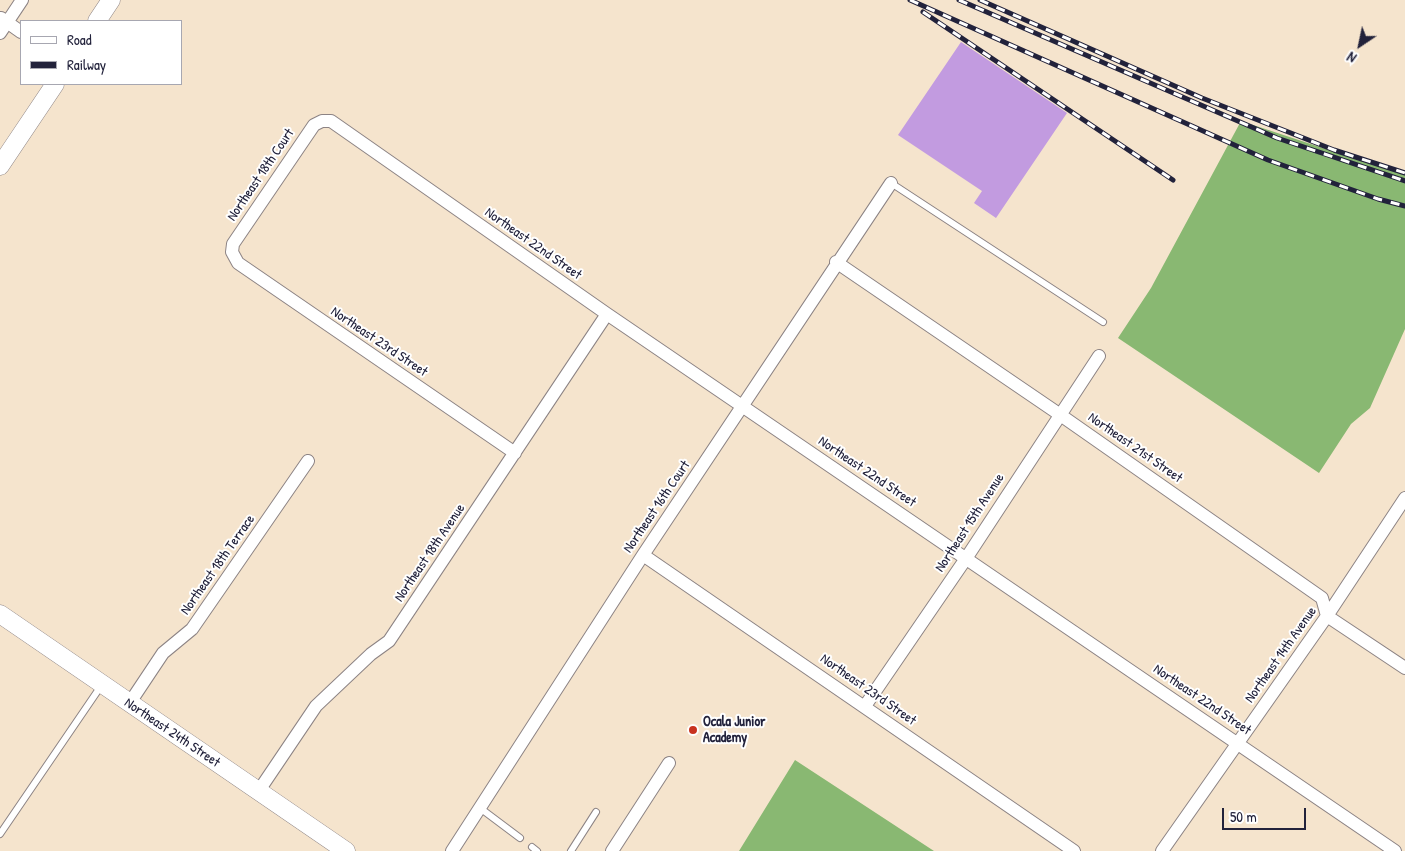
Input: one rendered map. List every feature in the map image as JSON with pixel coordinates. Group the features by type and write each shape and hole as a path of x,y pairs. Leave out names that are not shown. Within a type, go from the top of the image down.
{"street":[{"path":"20,32 2,24 22,0"},
{"path":"98,20 111,0"},
{"path":"0,166 54,85"},
{"name":"Northeast 18th Court","path":"232,252 233,244 314,125 322,120"},
{"name":"Northeast 22nd Street","path":"322,120 331,121 608,314 967,557 1395,851"},
{"name":"Northeast 16th Court","path":"452,851 836,262 891,183"},
{"name":"Northeast 23rd Street","path":"232,252 238,263 514,453"},
{"name":"Northeast 21st Street","path":"836,262 1060,414 1322,598 1327,616"},
{"name":"Northeast 18th Avenue","path":"258,792 316,706 364,660 389,641 608,314"},
{"name":"Northeast 15th Avenue","path":"865,706 967,557 1099,356"},
{"name":"Northeast 18th Terrace","path":"129,704 163,654 192,629 308,461"},
{"name":"Northeast 14th Avenue","path":"1162,851 1327,616 1404,501"},
{"name":"Northeast 23rd Street","path":"644,555 1074,851"},
{"name":"Northeast 24th Street","path":"0,614 346,851"},
{"path":"1327,616 1405,668"},
{"path":"612,851 670,763"}],"lane":[{"path":"891,183 1103,322"},
{"path":"0,834 102,685"},
{"path":"480,808 520,838"},
{"path":"571,851 596,812"}],"green space":[{"path":"1241,121 1405,175 1405,329 1370,408 1351,424 1319,473 1118,338 1151,288"},
{"path":"795,760 934,851 739,851"}],"building":[{"path":"961,42 1067,113 996,218 974,203 982,191 898,135"}],"railway":[{"path":"910,0 1268,160 1378,199 1405,206"},
{"path":"959,0 1277,138 1405,181"},
{"path":"980,0 1202,98 1334,150 1405,173"},
{"path":"923,12 1173,180"}],"place":[{"name":"Ocala Junior Academy","path":"693,730"}]}
